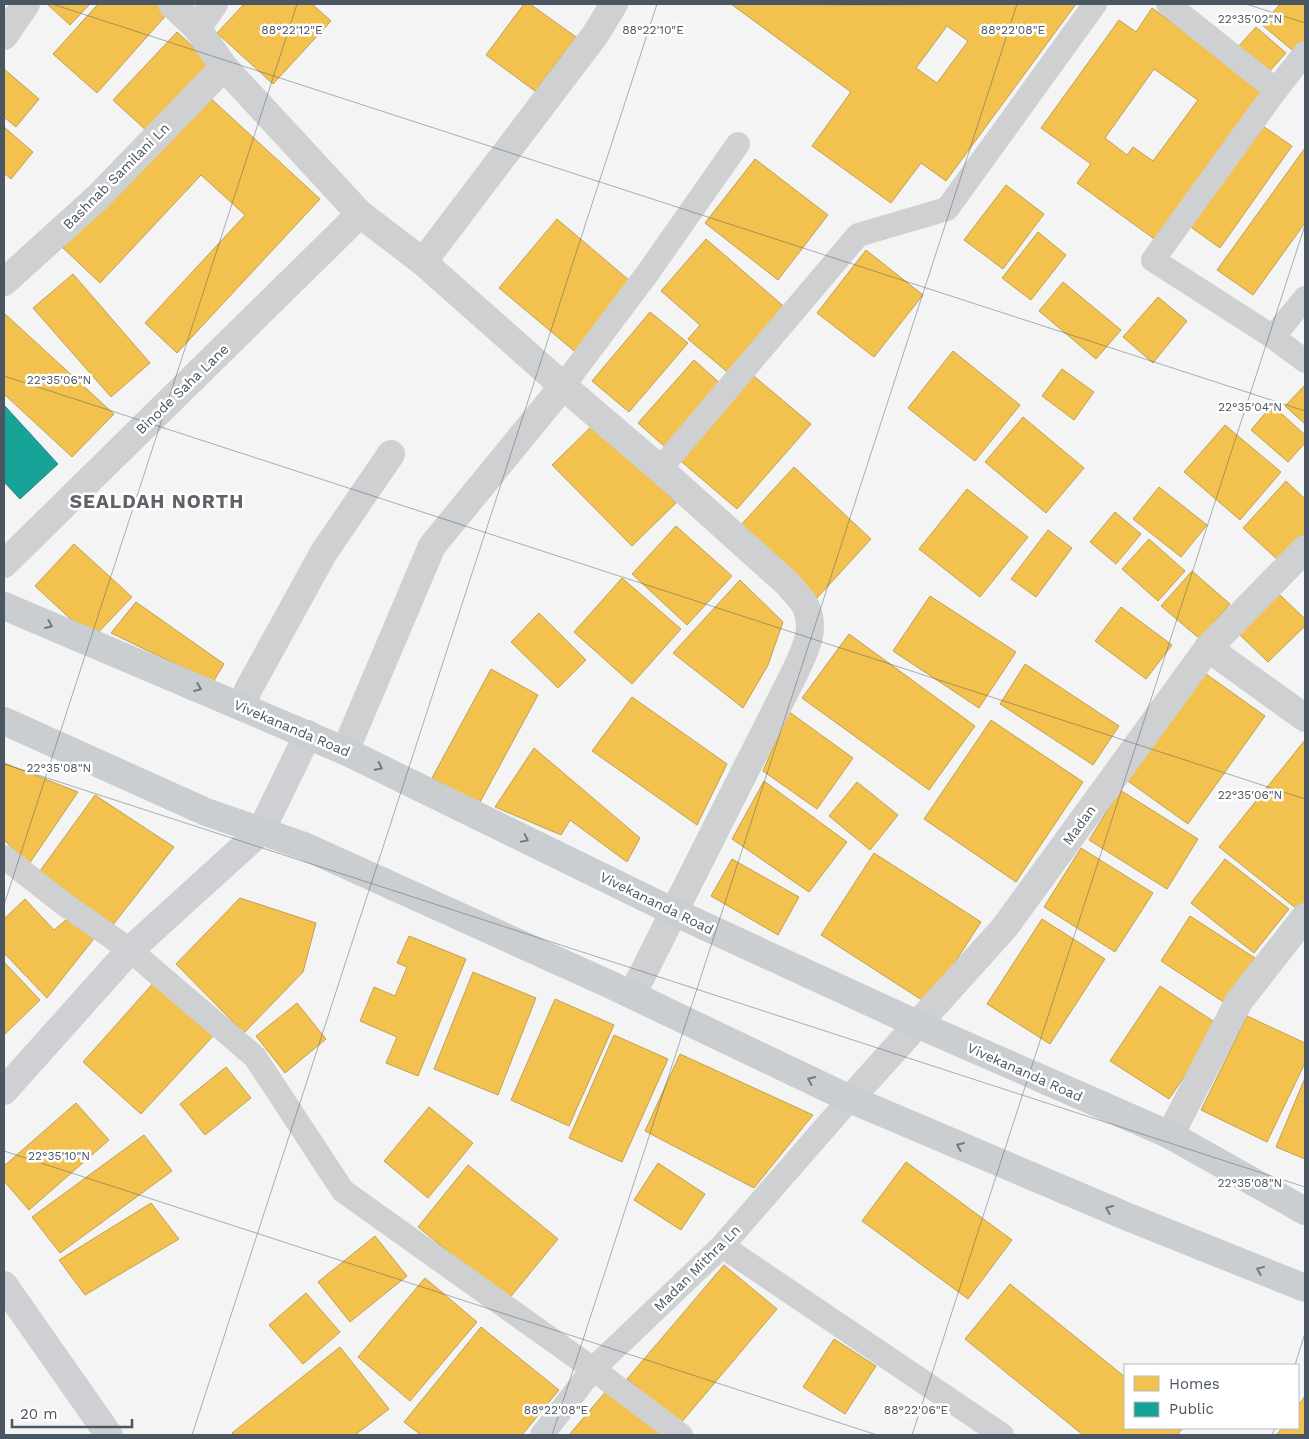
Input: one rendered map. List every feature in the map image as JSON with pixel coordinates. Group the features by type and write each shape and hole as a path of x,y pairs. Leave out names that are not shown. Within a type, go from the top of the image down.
{"main road":[{"name":"Vivekananda Road","path":"4,606 345,751 674,912 917,1024 1170,1135 1305,1211"},
{"path":"4,721 206,812 304,846 632,996 850,1099 1128,1217 1305,1288"}],"street":[{"path":"4,36 26,4"},
{"path":"172,4 197,28 224,67 360,214 423,262 660,469 788,584 805,606 811,625 808,643 783,699 632,996"},
{"path":"197,28 214,4"},
{"path":"423,262 595,34 614,4"},
{"name":"Bashnab Samilani Ln","path":"4,282 97,198 224,67"},
{"name":"Binode Saha Lane","path":"4,564 360,214"},
{"path":"345,751 432,546 563,386"},
{"path":"242,707 248,690 324,552 392,454"},
{"name":"Madan","path":"850,1099 1006,927 1208,648 1305,549"},
{"path":"1208,648 1305,718"},
{"path":"4,1091 130,950 261,831 308,734"},
{"path":"1170,1135 1239,1001 1305,917"},
{"path":"4,1285 109,1435"}],"lane":[{"path":"660,469 858,235 947,209 1095,4"},
{"path":"1168,4 1276,90"},
{"path":"1305,53 1153,260 1273,337 1305,362"},
{"path":"563,386 647,274 738,144"},
{"path":"1273,337 1305,298"},
{"path":"4,857 64,904 130,950 255,1057 343,1191 681,1435"},
{"name":"Madan Mithra Ln","path":"542,1435 593,1370 722,1246 850,1099"},
{"path":"722,1246 1002,1435"}],"building: Homes":[{"path":"47,4 90,4 70,25"},
{"path":"98,4 159,4 169,12 97,93 53,54"},
{"path":"244,4 312,4 331,21 273,84 217,33"},
{"path":"524,4 530,4 576,37 535,91 486,55"},
{"path":"731,4 1076,4 946,181 921,163 891,203 812,146 851,92","holes":["947,26 968,41 937,83 916,68"]},
{"path":"1280,4 1305,4 1305,45 1297,54 1262,25"},
{"path":"1152,8 1267,91 1157,241 1077,183 1091,164 1041,128 1119,20 1136,32","holes":["1154,69 1198,100 1153,161 1133,147 1127,155 1105,138"]},
{"path":"1256,27 1286,53 1267,74 1237,48"},
{"path":"177,32 213,65 149,133 113,100"},
{"path":"4,69 39,99 16,127 4,117"},
{"path":"206,94 320,199 177,353 145,323 245,215 201,175 100,283 63,248"},
{"path":"1257,122 1292,146 1220,248 1185,223"},
{"path":"4,127 33,152 11,179 4,173"},
{"path":"1305,148 1305,223 1253,295 1217,270"},
{"path":"755,159 828,215 778,280 705,223"},
{"path":"1006,185 1044,214 1003,269 964,240"},
{"path":"557,219 643,292 585,360 499,288"},
{"path":"1038,232 1066,255 1031,300 1002,278"},
{"path":"706,239 788,310 731,375 688,339 700,325 661,291"},
{"path":"866,250 923,295 874,357 817,313"},
{"path":"73,274 150,363 111,397 33,308"},
{"path":"1063,282 1121,330 1096,359 1039,311"},
{"path":"1158,297 1187,321 1153,363 1123,337"},
{"path":"650,312 688,343 629,412 592,381"},
{"path":"5,314 114,414 72,457 4,394"},
{"path":"953,351 1020,405 975,461 908,408"},
{"path":"694,360 722,385 666,448 638,423"},
{"path":"1062,369 1094,392 1074,420 1042,396"},
{"path":"749,372 811,424 737,509 676,457"},
{"path":"1305,385 1305,424 1285,406"},
{"path":"1272,405 1305,435 1305,443 1288,462 1251,430"},
{"path":"1023,417 1084,468 1046,513 985,462"},
{"path":"596,422 676,503 632,546 552,465"},
{"path":"1225,425 1281,472 1240,520 1184,472"},
{"path":"794,467 871,539 817,598 739,527"},
{"path":"1286,481 1305,499 1305,533 1279,561 1243,528"},
{"path":"1159,487 1207,525 1181,557 1133,519"},
{"path":"967,489 1028,537 980,597 919,549"},
{"path":"1115,512 1141,534 1116,564 1090,542"},
{"path":"676,526 732,576 687,625 632,574"},
{"path":"1048,530 1072,548 1036,597 1011,579"},
{"path":"1149,539 1185,571 1158,601 1122,569"},
{"path":"74,544 132,597 92,639 35,586"},
{"path":"1192,571 1230,604 1200,639 1161,606"},
{"path":"622,578 681,629 632,684 574,632"},
{"path":"740,580 783,622 768,665 743,708 673,653"},
{"path":"1279,594 1305,619 1305,626 1268,662 1239,634"},
{"path":"930,596 1016,652 979,708 893,651"},
{"path":"136,602 224,664 213,682 111,633"},
{"path":"1121,607 1172,645 1146,679 1095,641"},
{"path":"539,613 586,660 558,688 511,642"},
{"path":"849,634 975,726 929,790 802,698"},
{"path":"1025,664 1119,726 1093,765 1000,704"},
{"path":"491,669 538,695 479,804 432,778"},
{"path":"1202,671 1265,716 1188,824 1125,779"},
{"path":"632,697 727,764 697,825 592,751"},
{"path":"788,711 853,758 817,809 763,771"},
{"path":"991,720 1083,782 1016,882 924,819"},
{"path":"1305,740 1305,908 1302,913 1219,847"},
{"path":"534,748 640,838 627,862 570,820 561,835 495,807"},
{"path":"4,763 78,792 29,864 4,840"},
{"path":"764,781 847,842 809,892 732,839"},
{"path":"857,782 898,815 870,850 829,816"},
{"path":"1120,790 1198,839 1167,889 1089,840"},
{"path":"95,795 174,847 112,926 40,871"},
{"path":"1081,848 1153,893 1115,952 1044,907"},
{"path":"874,853 981,922 928,1004 821,935"},
{"path":"732,859 799,897 778,935 711,896"},
{"path":"1225,859 1289,909 1254,953 1191,903"},
{"path":"240,898 316,923 303,972 244,1033 176,964"},
{"path":"25,899 54,930 66,920 96,936 47,998 4,953 4,919"},
{"path":"1190,916 1255,958 1225,1003 1161,961"},
{"path":"1042,919 1105,959 1050,1044 987,1004"},
{"path":"409,936 466,959 418,1076 386,1063 397,1037 360,1021 374,987 395,996 407,967 397,963"},
{"path":"4,962 40,1000 4,1035"},
{"path":"473,972 536,998 498,1095 434,1069"},
{"path":"156,980 215,1034 141,1114 83,1062"},
{"path":"1160,986 1219,1025 1169,1099 1110,1061"},
{"path":"555,999 614,1025 569,1126 511,1100"},
{"path":"297,1003 326,1039 285,1073 256,1036"},
{"path":"1247,1016 1305,1043 1305,1063 1267,1142 1201,1110"},
{"path":"614,1035 668,1059 622,1162 569,1138"},
{"path":"680,1054 813,1115 754,1188 645,1131"},
{"path":"226,1067 251,1098 205,1135 180,1104"},
{"path":"1305,1078 1305,1159 1276,1147"},
{"path":"76,1103 109,1140 29,1210 4,1181 4,1166"},
{"path":"429,1107 473,1143 428,1198 384,1161"},
{"path":"144,1135 172,1171 60,1253 32,1217"},
{"path":"906,1162 1012,1240 968,1299 862,1221"},
{"path":"658,1163 705,1194 681,1230 634,1200"},
{"path":"468,1165 558,1239 508,1300 418,1227"},
{"path":"151,1203 179,1239 85,1295 59,1260"},
{"path":"375,1236 407,1276 350,1322 318,1282"},
{"path":"724,1265 777,1309 680,1424 627,1379"},
{"path":"425,1278 477,1322 410,1401 358,1357"},
{"path":"1010,1284 1124,1376 1124,1429 1182,1429 1177,1435 1083,1435 965,1339"},
{"path":"306,1293 340,1332 303,1364 269,1325"},
{"path":"481,1327 559,1390 522,1435 421,1435 404,1422"},
{"path":"834,1339 876,1366 845,1414 803,1387"},
{"path":"340,1347 389,1409 355,1435 234,1435 232,1433"},
{"path":"607,1390 662,1435 569,1435"},
{"path":"1305,1396 1305,1435 1278,1435 1281,1429 1299,1429 1299,1405"}],"building: Public":[{"path":"4,405 58,464 20,499 4,482"}],"district":[{"name":"SEALDAH NORTH","path":"157,501"}]}
